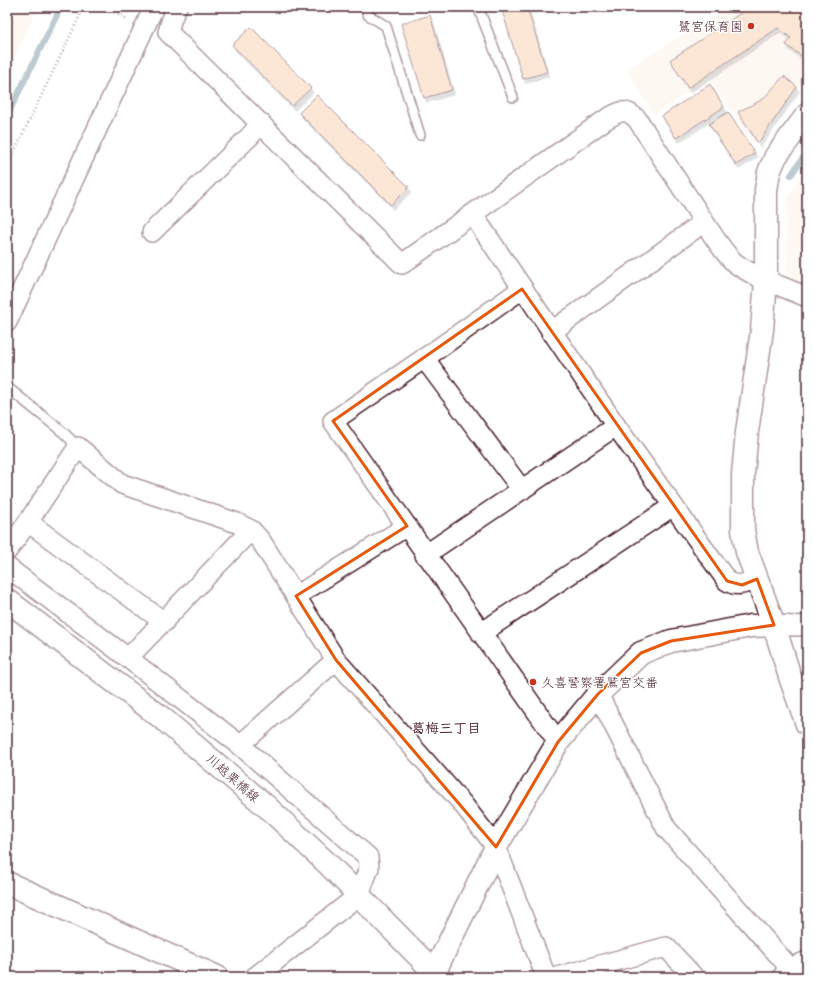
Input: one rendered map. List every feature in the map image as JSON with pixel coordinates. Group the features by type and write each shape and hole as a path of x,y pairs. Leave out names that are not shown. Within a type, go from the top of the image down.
{"street":[{"path":"7,322 154,7"},
{"path":"177,7 168,32 402,264 474,215 605,120 616,113 624,111 631,113 637,119 704,222 734,262 766,280 807,296"},
{"path":"807,115 776,156 769,172 766,190 766,280 762,330 743,474 743,530 747,552 774,625 790,677 807,724"},
{"path":"152,232 250,136 261,123"},
{"path":"474,215 551,332 727,581 732,584 742,585 757,579"},
{"path":"551,332 704,222"},
{"path":"522,289 333,421 425,555 558,742"},
{"path":"424,358 522,490"},
{"path":"425,555 616,426"},
{"path":"7,551 78,447 122,484 237,523 251,530 261,541 336,660 462,803 496,847 546,977"},
{"path":"481,633 673,506"},
{"path":"28,522 164,622"},
{"path":"296,596 406,526"},
{"path":"128,658 251,530"},
{"path":"7,567 240,745 368,857 369,868 359,895 255,977"},
{"name":"川越栗橋線","path":"7,600 162,718 266,806 329,864 435,975"},
{"path":"435,975 496,847 558,742 598,694 641,653 671,641 751,626 807,625"},
{"path":"240,745 336,660"},
{"path":"598,694 666,828 786,973 807,961"},
{"path":"7,883 217,977"},
{"path":"557,977 666,947 694,977"}],"lane":[{"path":"365,7 368,14 386,26 420,135"},
{"path":"478,7 513,97"},
{"path":"7,387 64,433 78,447"}],"path":[{"path":"7,167 84,7"},
{"path":"108,7 128,19"}],"highlighted area":[{"path":"522,289 727,581 742,585 757,579 774,625 671,641 641,653 598,694 558,742 496,847 336,660 296,596 407,526 333,421"}],"shaded area":[{"path":"7,7 38,7 7,73"},
{"path":"729,7 807,7 807,73 756,147 709,79 654,115 627,69"},
{"path":"807,168 807,287 786,278 787,199"}],"building":[{"path":"501,7 527,7 547,72 523,79"},
{"path":"750,7 807,7 807,60 786,45 791,38 778,28 688,88 670,60"},
{"path":"430,15 452,90 424,98 401,24"},
{"path":"251,27 311,88 292,106 232,45"},
{"path":"784,76 797,87 758,143 738,112 763,99"},
{"path":"710,84 724,107 676,138 662,116"},
{"path":"317,95 409,187 391,205 299,113"},
{"path":"728,112 755,153 736,165 709,124"}],"waterway":[{"path":"7,116 61,7"},
{"path":"791,175 802,159"}],"railway":[{"path":"7,13 10,7"}],"place":[{"name":"鷺宮保育園","path":"751,26"},
{"name":"久喜警察署鷲宮交番","path":"533,682"}],"district":[{"name":"葛梅三丁目","path":"446,728"}]}
